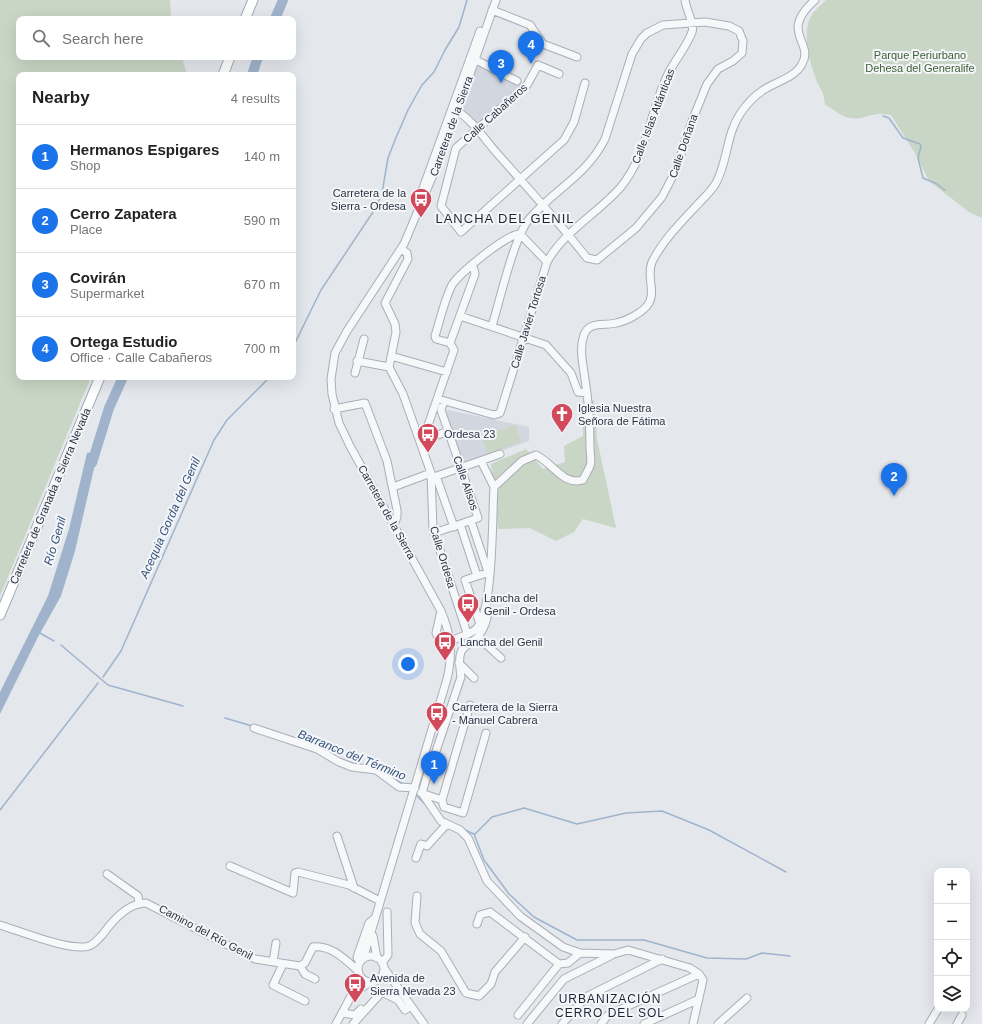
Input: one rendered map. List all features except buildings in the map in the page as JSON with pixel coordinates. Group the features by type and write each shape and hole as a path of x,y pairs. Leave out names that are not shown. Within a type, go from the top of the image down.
{"main road":[{"path":"246,16 252,0"},
{"path":"224,72 229,60"},
{"name":"Carretera de Granada a Sierra Nevada","path":"0,615 99,380"}],"street":[{"name":"Carretera de la Sierra","path":"401,249 492,0"},
{"name":"Carretera de la Sierra","path":"375,918 449,673 451,662 451,641 441,611 350,446 334,409 331,379 335,353 347,331 401,249 420,209 476,60 496,0"},
{"path":"492,326 520,234 530,218 584,170 600,150 606,139 632,54 641,39 655,28 663,25 693,24 684,0"},
{"path":"806,0 804,6 806,9"},
{"path":"494,486 522,461 536,455 546,459 562,477 575,482 583,480 590,465 591,427 582,351 582,342 586,331 597,324 611,324 625,320 637,313 649,303 651,294 649,272 654,258 675,230 716,182 731,131 741,113 758,94 795,72 802,64 805,52 799,37 798,25 801,14 815,0"},
{"path":"492,10 530,25 543,44 577,57"},
{"name":"Calle Doñana","path":"457,111 477,130 587,258 597,260 636,228 662,197 675,172 706,84 718,69 739,57 744,47 742,36 734,28 705,22 693,24"},
{"name":"Calle Islas Atlánticas","path":"569,236 619,188 634,168 659,96 677,56 692,32 693,24"},
{"path":"476,60 522,83"},
{"name":"Calle Cabañeros","path":"520,180 461,232 441,206 456,148 477,130 538,65 559,74"},
{"path":"441,139 447,131 453,116 457,111 462,82"},
{"path":"520,180 564,140 574,122 586,83"},
{"path":"420,439 425,434 441,400 447,372 454,350 450,343 436,339 435,336 451,285 471,266 506,238 520,234"},
{"path":"520,234 547,262"},
{"name":"Calle Javier Tortosa","path":"441,400 497,415 500,413 547,262 555,248 569,236"},
{"path":"357,361 389,366 395,337 395,324 385,303 408,259 407,253 401,249"},
{"path":"450,343 475,274 474,269 471,266"},
{"path":"460,316 546,345 571,373 578,392 587,393"},
{"path":"355,373 364,339"},
{"path":"391,356 447,372"},
{"name":"Calle Ordesa","path":"389,366 403,394 433,476 434,533 467,633"},
{"name":"Calle Alisos","path":"441,400 442,410 478,518 471,521"},
{"path":"334,409 365,403 387,461 393,486 397,510 397,517 394,525"},
{"path":"420,439 449,431"},
{"path":"393,486 461,468 500,454"},
{"path":"441,611 436,633 442,640 451,641 476,630 480,624 486,604 494,486 481,461"},
{"path":"433,476 457,526 477,576"},
{"path":"434,533 471,521 489,572"},
{"path":"480,624 465,580 489,572"},
{"path":"422,793 461,677 459,663 462,650 478,637 488,617 489,612 486,604"},
{"path":"478,637 501,658"},
{"path":"459,663 474,678"},
{"path":"470,705 442,800 444,806 463,813 486,733"},
{"path":"254,728 317,748 339,762 352,767 376,770 399,787 415,788 422,793 442,800"},
{"path":"422,793 441,821 460,830 468,838 487,881 520,916 563,947 580,953 614,954"},
{"path":"416,858 421,844 427,846 447,824"},
{"path":"336,836 354,888"},
{"path":"230,866 293,893 295,873 298,872 354,888 380,901"},
{"path":"0,925 66,946 90,946 96,942 117,918 133,905 139,903 138,896 107,874"},
{"path":"417,896 415,923 420,934 441,951 466,993 480,996 491,984 495,972 525,937"},
{"name":"Camino del Río Genil","path":"139,903 153,905 189,926 255,959 300,966"},
{"path":"342,1013 355,1015 377,992 381,982 381,963 388,955 387,912"},
{"path":"477,924 480,915 490,912 559,964 568,963 580,953"},
{"path":"336,1024 351,996 372,932 375,918"},
{"path":"370,982 363,979 357,958 369,923 375,918"},
{"path":"372,932 381,963 411,1006 420,1022"},
{"path":"273,962 276,942"},
{"path":"315,979 305,974 300,966 305,963 313,947 324,947 348,961 360,965"},
{"path":"527,1024 564,979 614,954 628,950 690,968 699,974 703,980 693,1024"},
{"path":"360,965 370,957 381,963"},
{"path":"562,1024 586,997 662,959"},
{"path":"283,964 273,986 305,1001"},
{"path":"518,1015 559,964"},
{"path":"601,1024 608,1016 699,974"},
{"path":"351,996 370,982 380,978 396,986"},
{"path":"353,1024 382,992 398,1000 405,1010 411,1006"},
{"path":"718,1024 747,998"},
{"path":"644,1024 699,999"},
{"path":"929,1024 936,1012"},
{"path":"957,1024 962,1015"}],"shaded area":[{"path":"476,63 522,86 477,126 460,107"},
{"path":"448,410 529,427 529,441 462,465 445,413"}],"green space":[{"path":"0,0 170,0 171,16 16,16 16,60 183,60 186,72 16,72 16,380 90,380 0,596"},
{"name":"Parque Periurbano Dehesa del Generalife","path":"826,0 982,0 982,218 969,212 929,181 915,153 891,115 880,114 861,118 850,118 843,116 825,105 823,95 809,57 807,29 809,20 813,13"},
{"path":"594,400 597,439 616,528 583,519 574,532 556,541 530,528 498,529 491,464 526,449 543,469 565,462 564,446 583,436 583,405"},
{"path":"515,425 521,442 488,454 482,437"}],"water":[{"path":"98,451 75,551 61,596 38,637 0,714 0,692 48,596 69,529 87,453"}],"waterway":[{"name":"Río Genil","path":"276,16 283,0"},
{"name":"Acequia Gorda del Genil","path":"296,341 321,290 375,209 382,193 388,158 408,110 422,85 434,72 459,27 467,0"},
{"name":"Río Genil","path":"253,72 257,60"},
{"path":"883,116 889,118 903,138 920,144 921,146 918,158 923,178 937,184 945,190"},
{"name":"Río Genil","path":"92,463 109,408 122,380"},
{"name":"Acequia Gorda del Genil","path":"103,677 121,651 214,440 227,420 267,380"},
{"name":"Barranco del Término","path":"38,632 54,641"},
{"name":"Barranco del Término","path":"61,645 108,685 183,706"},
{"name":"Acequia Gorda del Genil","path":"0,810 98,683"},
{"name":"Barranco del Término","path":"225,718 252,726"},
{"name":"Barranco del Término","path":"338,758 355,764"},
{"name":"Barranco del Término","path":"396,780 405,785"},
{"name":"Barranco del Término","path":"415,794 425,804"},
{"path":"475,834 492,817 524,808 577,824 626,813 662,811 709,830 786,872"},
{"name":"Barranco del Término","path":"465,830 474,834 484,860 509,894 534,917 577,940 644,940 707,958 746,959 762,953 790,956"}],"place":[{"name":"Ortega Estudio","path":"531,64"},
{"name":"Covirán","path":"501,83"},
{"name":"Carretera de la Sierra - Ordesa","path":"421,218"},
{"name":"Iglesia Nuestra Señora de Fátima","path":"562,434"},
{"name":"Ordesa 23","path":"428,454"},
{"name":"Cerro Zapatera","path":"894,496"},
{"name":"Lancha del Genil - Ordesa","path":"468,624"},
{"name":"Lancha del Genil","path":"445,662"},
{"name":"Carretera de la Sierra - Manuel Cabrera","path":"437,732"},
{"name":"Hermanos Espigares","path":"434,784"},
{"name":"Avenida de Sierra Nevada 23","path":"355,1004"}],"district":[{"name":"LANCHA DEL GENIL","path":"505,218"},
{"name":"URBANIZACIÓN CERRO DEL SOL","path":"610,1006"}]}
